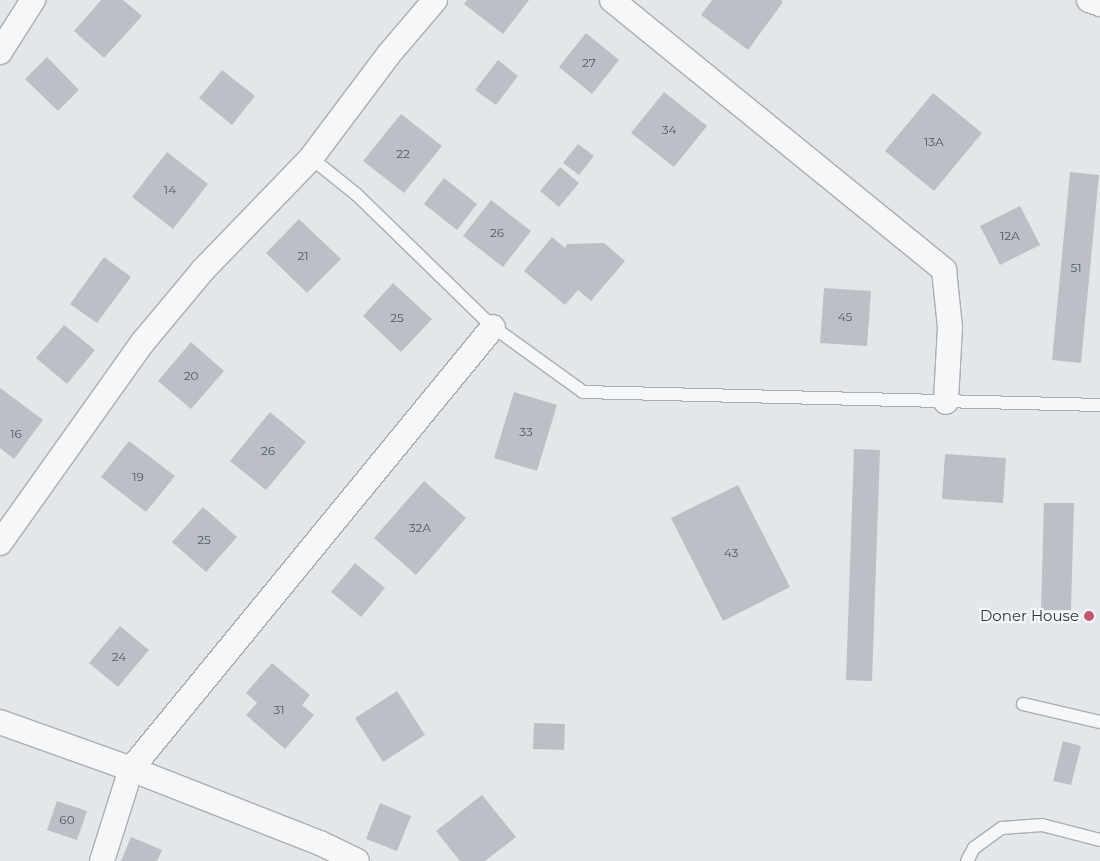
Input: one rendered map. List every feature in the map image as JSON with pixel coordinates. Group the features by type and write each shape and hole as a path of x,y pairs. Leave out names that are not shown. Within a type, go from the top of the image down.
{"street":[{"path":"0,52 33,0"},
{"path":"0,543 142,342 203,270 311,158 389,54 435,0"},
{"path":"612,0 944,270 950,327 946,402"},
{"path":"102,861 131,768 493,327"},
{"path":"0,722 131,768 316,852 357,861"}],"lane":[{"path":"311,158 356,194 493,327 583,392 1100,405"},
{"path":"1023,704 1100,722"},
{"path":"967,861 974,848 1002,828 1042,825 1100,840"}],"building":[{"path":"101,0 123,0 142,16 104,58 74,31"},
{"path":"467,0 529,0 503,34 464,4"},
{"path":"712,0 781,0 783,2 748,50 701,15"},
{"path":"586,33 619,60 592,94 559,67"},
{"path":"47,57 79,90 58,111 25,79"},
{"path":"498,60 518,76 496,105 475,90"},
{"path":"222,70 255,96 232,125 199,98"},
{"path":"664,92 707,126 674,167 631,133"},
{"path":"933,93 982,133 934,191 885,151"},
{"path":"401,114 442,146 404,193 363,161"},
{"path":"578,144 594,156 579,175 563,163"},
{"path":"167,152 208,184 173,229 132,197"},
{"path":"560,167 579,183 559,207 540,191"},
{"path":"1070,172 1099,175 1081,363 1052,360"},
{"path":"444,178 477,204 457,230 424,204"},
{"path":"491,200 531,231 503,267 463,236"},
{"path":"1020,206 1040,245 1000,265 980,226"},
{"path":"299,219 341,259 307,293 266,253"},
{"path":"552,237 565,248 567,244 604,243 625,261 591,301 578,290 565,305 524,271"},
{"path":"104,257 131,277 97,323 70,304"},
{"path":"393,283 432,319 401,352 363,316"},
{"path":"824,288 871,291 867,346 820,343"},
{"path":"64,325 95,350 67,384 36,358"},
{"path":"191,342 224,371 191,409 158,381"},
{"path":"0,388 43,420 14,459 0,448"},
{"path":"514,392 557,405 537,471 494,458"},
{"path":"270,412 306,442 266,490 230,461"},
{"path":"129,441 175,476 146,512 101,477"},
{"path":"854,449 880,450 872,681 846,680"},
{"path":"945,454 1006,458 1003,503 942,499"},
{"path":"424,481 466,518 416,575 374,538"},
{"path":"738,485 790,587 723,621 671,518"},
{"path":"1044,503 1074,503 1071,610 1041,610"},
{"path":"203,507 237,537 206,572 172,542"},
{"path":"355,563 385,588 361,617 331,592"},
{"path":"120,626 149,650 118,687 89,663"},
{"path":"272,663 310,695 302,705 314,715 285,749 246,715 257,703 246,693"},
{"path":"397,691 425,735 383,762 355,718"},
{"path":"534,723 565,724 564,750 533,749"},
{"path":"1063,741 1081,746 1071,785 1053,781"},
{"path":"482,795 516,837 485,861 460,861 436,831"},
{"path":"57,801 87,811 77,840 47,830"},
{"path":"380,803 411,816 397,851 366,839"},
{"path":"131,837 162,850 157,861 121,861"}],"place":[{"name":"Doner House","path":"1089,616"}]}
